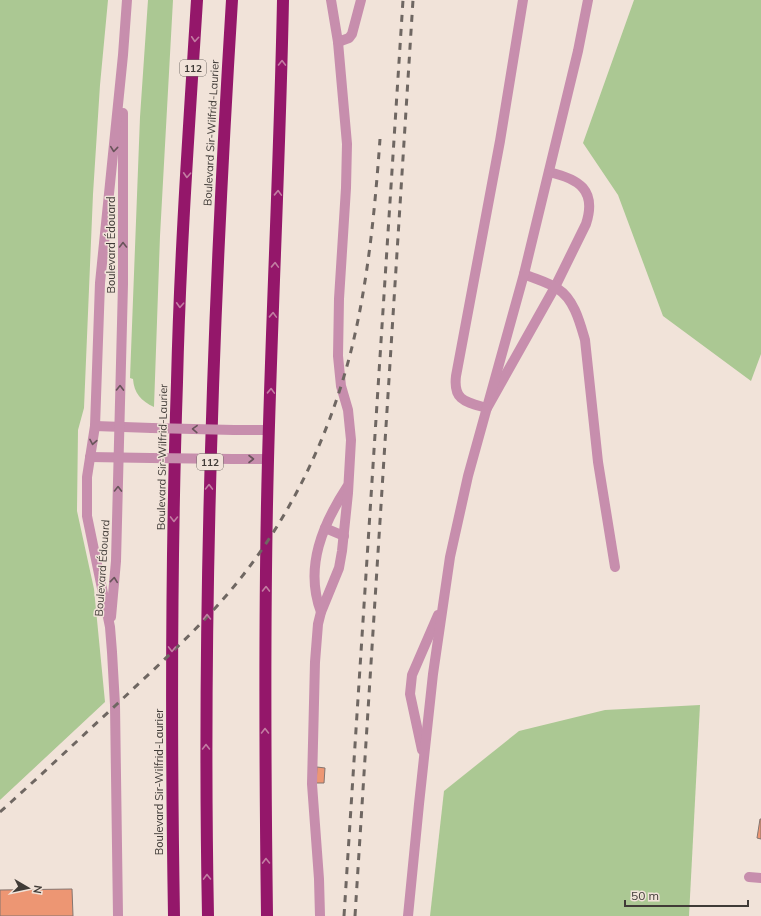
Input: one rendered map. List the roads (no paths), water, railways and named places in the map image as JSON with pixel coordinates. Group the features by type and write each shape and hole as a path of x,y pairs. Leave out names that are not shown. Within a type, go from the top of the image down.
{"highway":[{"name":"Boulevard Sir-Wilfrid-Laurier","path":"174,916 171,674 177,379 197,0"},
{"name":"Boulevard Sir-Wilfrid-Laurier","path":"208,916 206,700 210,467 217,255 232,0"},
{"path":"267,916 265,696 268,459 281,107 283,0"}],"street":[{"name":"Boulevard Édouard","path":"110,627 87,516 87,477 95,426 100,283 123,55 127,0"},
{"path":"320,916 312,770 315,662 321,612 339,568 344,536 350,440 348,410 339,376 338,356 347,144 338,42 332,0"},
{"path":"338,42 349,38 352,34 361,0"},
{"path":"486,408 466,402 459,397 456,391 456,376 500,141 523,0"},
{"path":"408,916 423,759 433,674 443,602 459,515 486,408 524,274 578,51 588,0"},
{"name":"Boulevard Édouard","path":"110,627 116,560 123,284 123,55"},
{"path":"486,408 555,287 589,215 590,204 584,188 566,176 549,172"},
{"path":"524,274 555,287 567,297 580,322 585,340 598,462 615,566"},
{"path":"95,426 269,430"},
{"path":"90,457 268,459"},
{"path":"321,612 317,602 316,591 315,568 318,544 348,485"},
{"path":"325,528 344,536"},
{"path":"423,759 410,694 412,675 443,602"},
{"path":"110,627 115,705 118,916"},
{"path":"749,877 761,878"}],"railway":[{"path":"344,916 403,0"},
{"path":"355,916 413,0"},
{"path":"0,812 116,705 199,625 247,570 286,512 317,450 330,418 351,351 362,299 370,246 380,139"}]}
